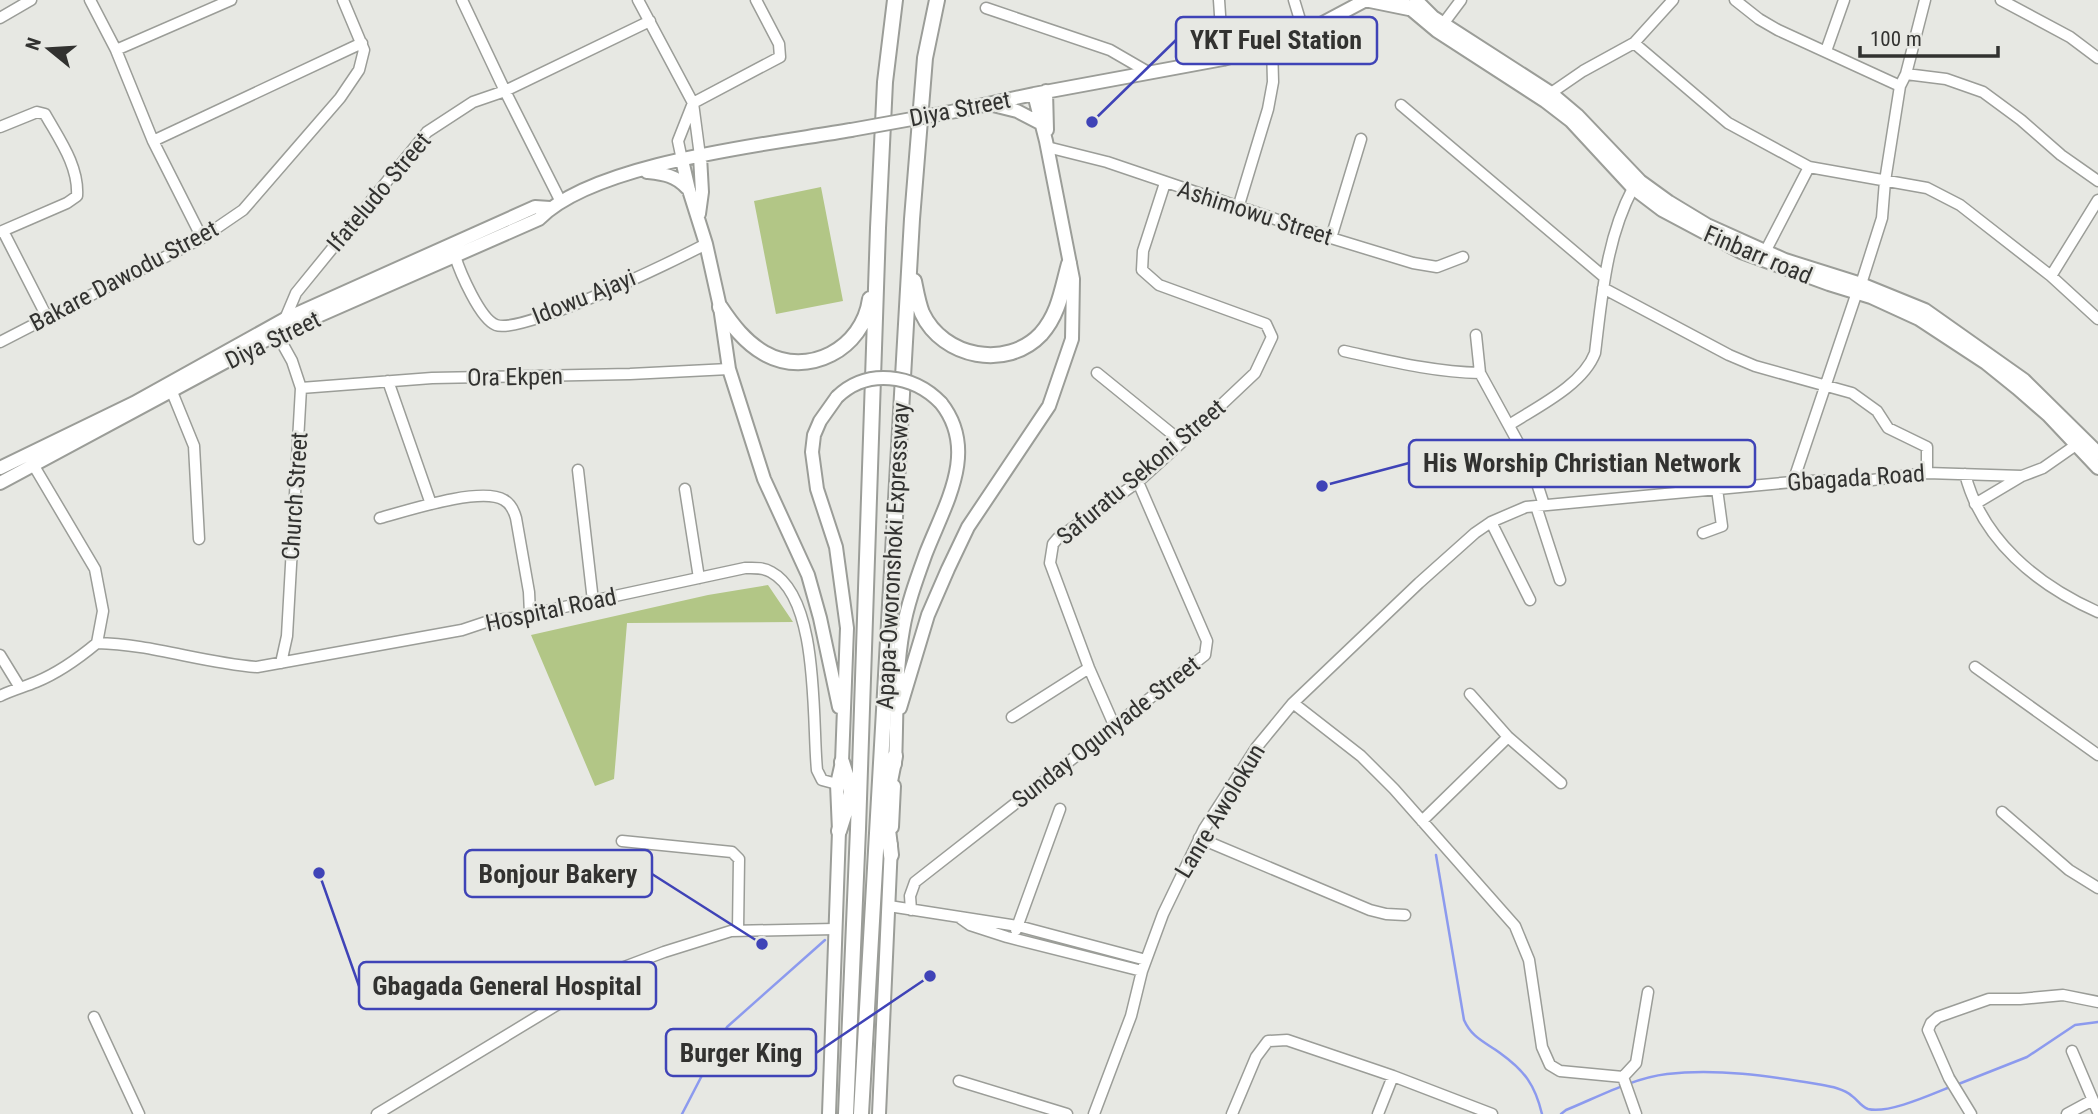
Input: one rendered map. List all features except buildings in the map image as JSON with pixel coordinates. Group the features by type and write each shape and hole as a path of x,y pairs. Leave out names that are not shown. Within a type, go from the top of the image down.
{"highway":[{"name":"Apapa-Oworonshoki Expressway","path":"846,1114 878,228 886,82 895,0"},
{"name":"Apapa-Oworonshoki Expressway","path":"861,1114 912,219 925,58 937,0"},
{"path":"912,219 915,283 922,312 941,337 979,356 1018,350 1042,333 1057,309 1069,264"},
{"path":"720,307 731,323 753,345 779,359 807,363 838,351 850,340 868,309 878,228"},
{"path":"875,855 895,756"},
{"path":"839,831 860,759"},
{"path":"842,762 852,793 858,829"},
{"path":"881,764 891,855"}],"main road":[{"name":"Diya Street","path":"0,483 277,334 539,219 555,205 582,190 640,171 700,156 1223,60 1304,33 1366,0"},
{"path":"1366,0 1412,2 1434,21"},
{"name":"Finbarr road","path":"1434,21 1550,93 1577,115 1640,181 1669,202 1707,225 1765,252 1922,315 2024,380 2098,453"},
{"name":"Finbarr road","path":"1434,21 1571,121 1633,188 1662,210 1741,252 1859,288"},
{"path":"1040,92 1040,123 1047,144"},
{"path":"897,719 928,615 948,569 968,527 996,483 1025,445 1049,405 1072,339 1073,279 1047,144 1040,92"},
{"path":"989,104 1017,111 1040,123"},
{"path":"698,217 702,191 700,156"},
{"path":"682,160 706,244 720,307 729,369 764,479 808,575 843,728"},
{"path":"640,171 666,174 678,179 689,190"},
{"name":"Diya Street","path":"0,468 134,403 285,319 535,207 555,205"},
{"name":"Finbarr road","path":"1922,315 2017,388 2048,415 2098,468"},
{"path":"843,728 847,628 836,547 817,489 812,464 814,435 828,407 837,397 857,383 887,378 918,385 941,402 957,432 957,471 953,487 925,555 903,628 895,690 897,719"},
{"name":"Apapa-Oworonshoki Expressway","path":"879,1114 897,719"},
{"name":"Apapa-Oworonshoki Expressway","path":"829,1114 839,831 837,784 842,762 843,728"}],"street":[{"path":"0,18 31,0"},
{"path":"90,0 116,50 153,141 202,238"},
{"path":"116,50 231,0"},
{"path":"153,141 362,43 343,0"},
{"path":"462,0 555,205"},
{"path":"638,0 693,103 700,156"},
{"path":"682,160 678,141 693,103 780,57 779,44 756,0"},
{"path":"1219,0 1223,60"},
{"path":"1294,0 1304,33"},
{"path":"1434,21 1461,0"},
{"path":"1550,93 1634,43 1673,0"},
{"path":"1735,0 1778,30 1900,86"},
{"path":"1826,51 1844,0"},
{"path":"1793,482 1882,218 1900,86 1906,74 1924,0"},
{"path":"2001,0 2070,37 2098,58"},
{"path":"986,8 1110,50 1148,72"},
{"name":"Ifateludo Street","path":"285,319 296,293 427,132 473,102 505,91 650,21"},
{"name":"Bakare Dawodu Street","path":"0,342 202,238 243,211 340,98 359,70 364,50 362,43"},
{"path":"1634,43 1728,123 1808,167 1927,188 1960,205 2051,276 2098,319"},
{"path":"1238,208 1268,109 1273,82 1272,45"},
{"path":"1906,74 1947,79 1983,92 2098,181"},
{"path":"1401,105 1603,276"},
{"path":"0,127 37,112 45,114 72,163 78,184 77,196 67,204 2,232 47,317"},
{"path":"1331,238 1361,139"},
{"name":"Ashimowu Street","path":"1047,144 1413,263 1437,267 1463,257"},
{"path":"1765,252 1808,167"},
{"name":"Safuratu Sekoni Street","path":"1114,726 1050,563 1053,544 1138,482 1255,373 1272,337 1266,324 1159,285 1142,271 1143,251 1165,183"},
{"path":"1509,425 1577,380 1592,362 1603,276 1620,217 1633,188"},
{"path":"2051,276 2098,200"},
{"name":"Idowu Ajayi","path":"455,256 459,270 485,316 498,326 508,326 545,316 706,244"},
{"path":"1603,288 1755,366 1852,393 1877,411 1888,428 1927,447 1927,472"},
{"name":"Church Street","path":"277,334 292,361 301,388 287,636 281,663"},
{"path":"1476,335 1480,373 1532,468 1560,580"},
{"path":"1344,351 1430,370 1480,373"},
{"name":"Ora Ekpen","path":"301,388 388,381 729,369"},
{"path":"1097,373 1182,442"},
{"path":"388,381 431,504"},
{"path":"172,392 194,446 199,539"},
{"name":"Gbagada Road","path":"1540,506 1793,482 1872,480 1927,472 2022,475 2043,468 2076,445"},
{"path":"0,696 19,686 36,682 80,657 97,643 103,611 96,569 34,466"},
{"path":"578,470 593,601"},
{"path":"1965,474 1975,504 1990,531 2014,557 2051,586 2098,612"},
{"path":"1975,504 2022,475"},
{"name":"Sunday Ogunyade Street","path":"911,910 910,896 915,883 1205,655 1207,641 1138,482"},
{"path":"685,489 699,578"},
{"path":"1703,533 1722,526 1717,489"},
{"path":"380,519 431,504 486,495 504,500 513,508 529,592 530,614"},
{"name":"Lanre Awolokun","path":"1094,1114 1131,1016 1142,971 1163,914 1199,838 1249,758 1293,703 1419,583 1491,522 1526,507 1540,506"},
{"path":"1491,522 1531,600"},
{"name":"Hospital Road","path":"97,643 118,644 257,667 453,632 489,621 757,567 771,572 788,590 799,612 811,662 817,770 822,780 837,784"},
{"path":"0,655 19,686"},
{"path":"1975,667 2098,755"},
{"path":"1012,717 1089,668"},
{"path":"1470,694 1508,737 1561,783"},
{"path":"1293,703 1361,757 1515,926 1529,960 1542,1047 1549,1065 1560,1071 1626,1085"},
{"path":"1422,821 1508,737"},
{"path":"1013,939 1060,809"},
{"path":"2002,812 2069,870 2098,888"},
{"path":"1199,838 1370,910 1405,915"},
{"path":"622,841 732,852 737,855 738,930"},
{"path":"889,906 1018,926 1146,960"},
{"path":"960,918 970,925 1013,939 1142,971"},
{"path":"377,1114 611,972 664,952 738,930 835,929"},
{"path":"1636,1114 1626,1085 1636,1063 1648,992"},
{"path":"1971,1114 1957,1092 1928,1030 1931,1023 1938,1017 1989,999 2063,995 2098,1002"},
{"path":"94,1017 139,1114"},
{"path":"1232,1114 1256,1058 1268,1041 1287,1040 1394,1076 1492,1114"},
{"path":"2071,1051 2098,1112"},
{"path":"1378,1114 1394,1076"},
{"path":"959,1081 1067,1114"},
{"path":"2067,1114 2091,1101"}],"green space":[{"path":"821,187 843,301 776,314 754,201"},
{"path":"768,585 793,622 627,623 614,779 595,786 531,635 708,595"}],"waterway":[{"path":"1436,855 1464,1020 1475,1035 1522,1073 1536,1095 1542,1114"},
{"path":"682,1114 727,1027 825,940"},
{"path":"1956,1085 2027,1057 2075,1025 2098,1022"},
{"path":"1561,1114 1629,1084 1654,1076 1686,1072 1742,1074 1826,1086 1844,1091 1865,1108 1876,1110 1909,1103 1950,1087"}],"place":[{"name":"YKT Fuel Station","path":"1092,122"},
{"name":"His Worship Christian Network","path":"1322,486"},
{"name":"Gbagada General Hospital","path":"319,873"},
{"name":"Bonjour Bakery","path":"762,944"},
{"name":"Burger King","path":"930,976"}]}
